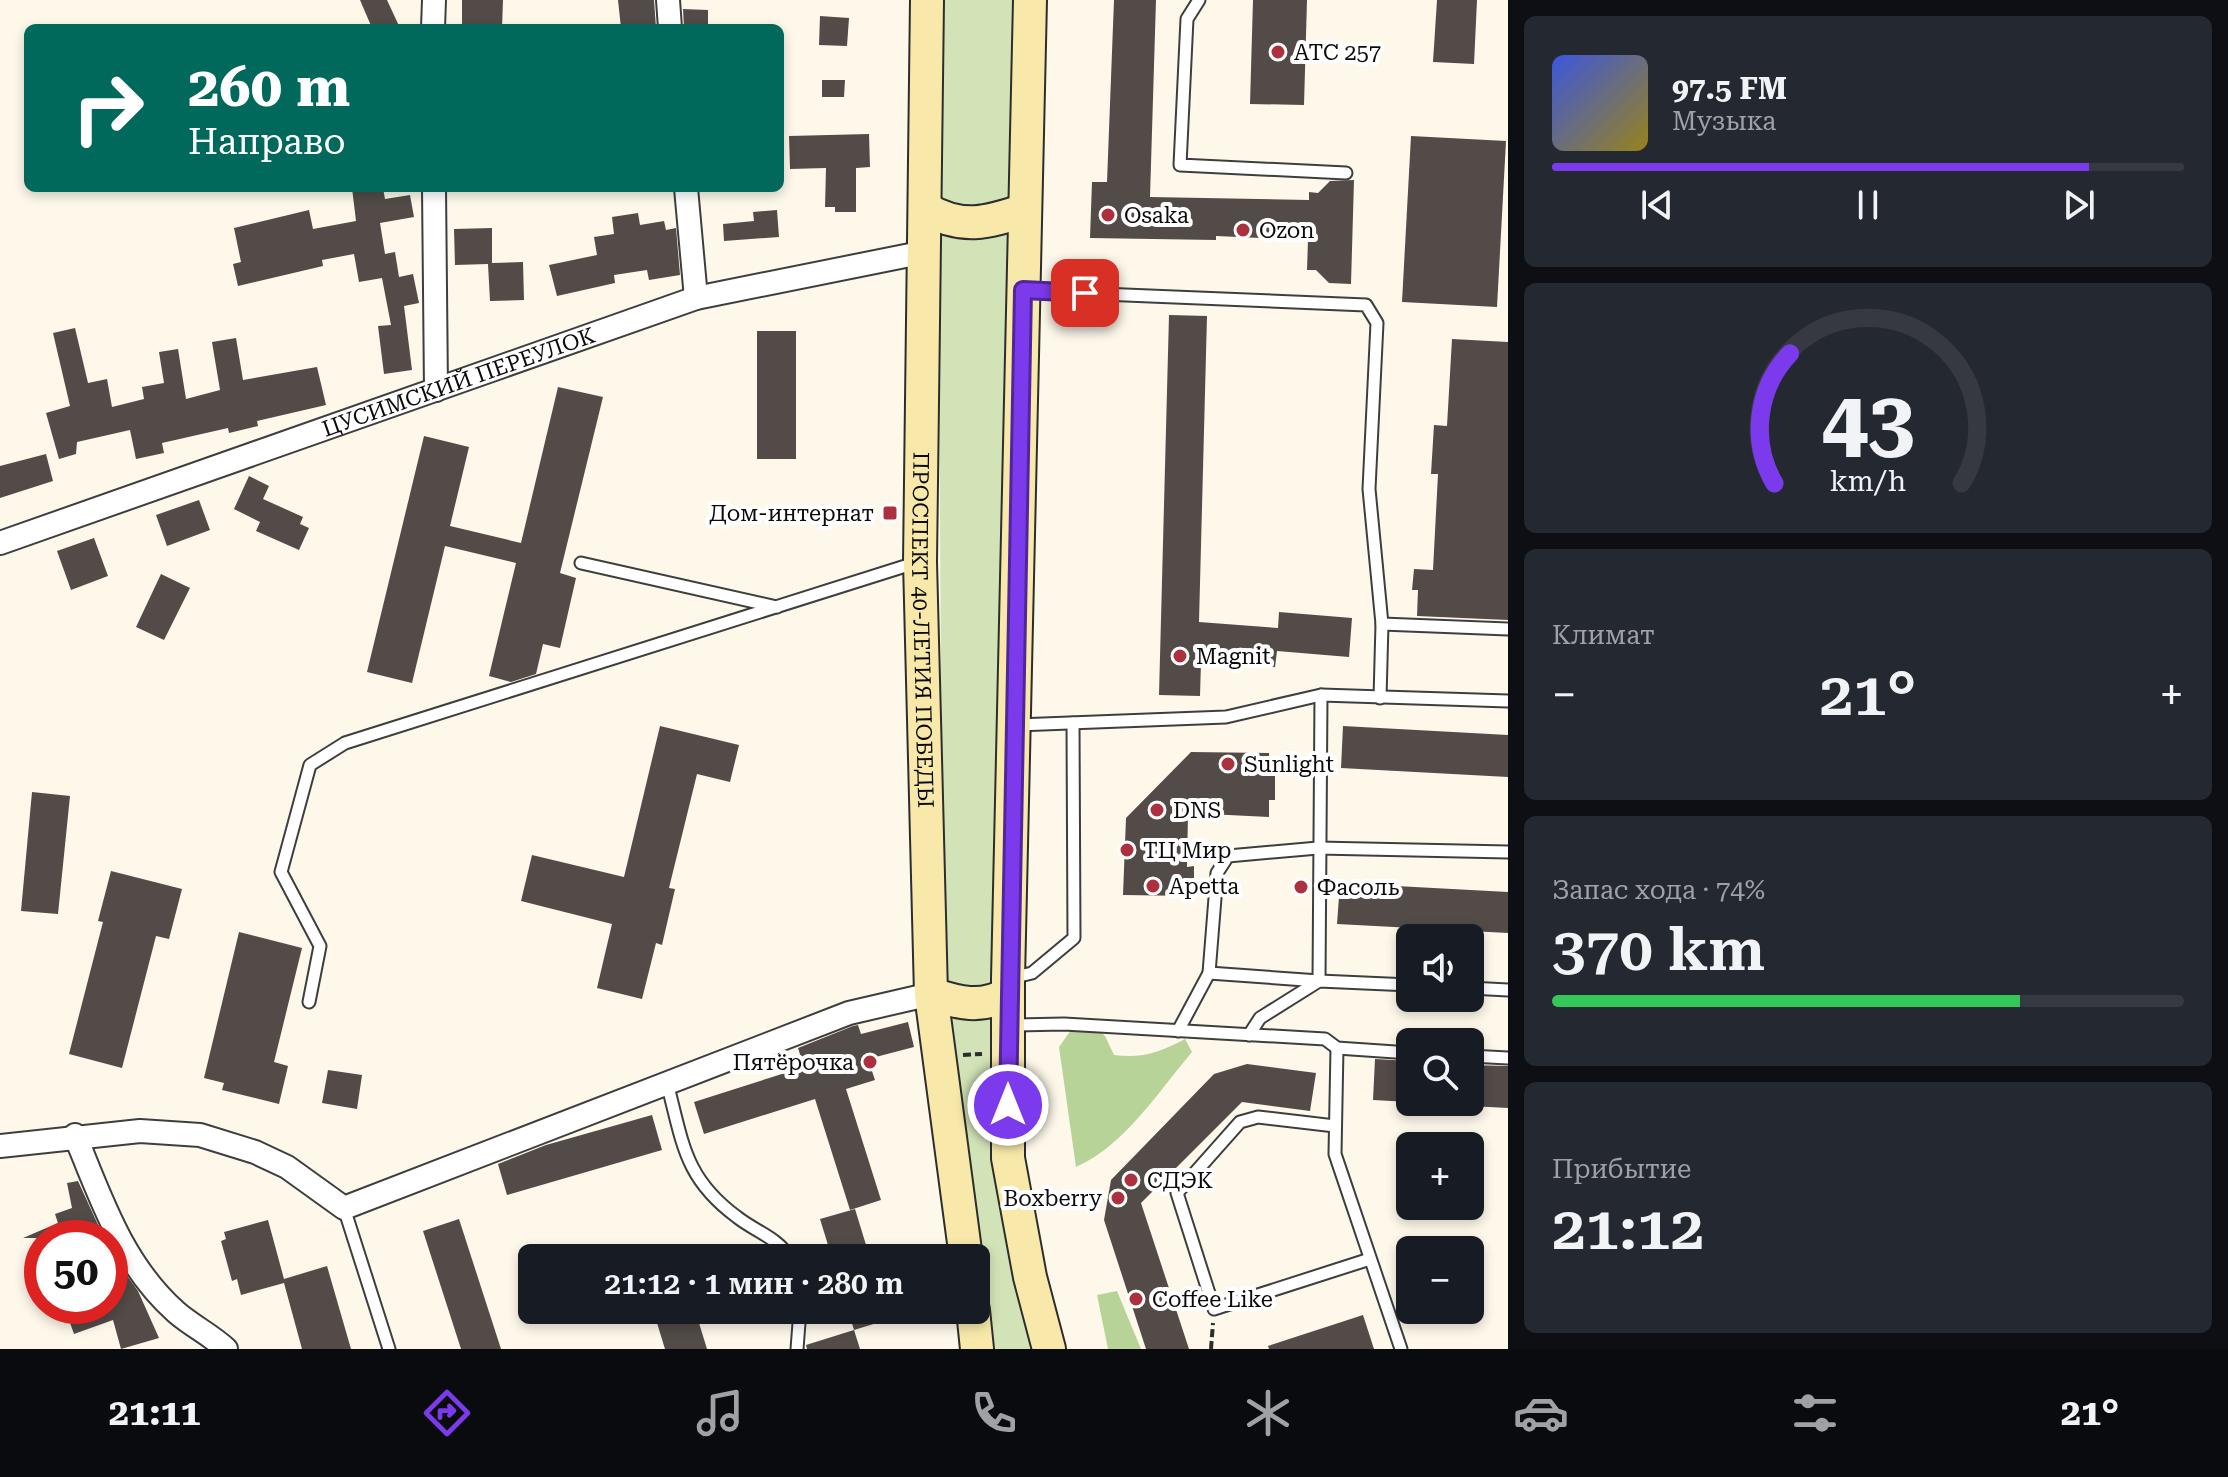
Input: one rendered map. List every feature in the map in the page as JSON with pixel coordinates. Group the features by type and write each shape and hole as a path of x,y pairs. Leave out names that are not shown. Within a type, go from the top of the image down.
{"main road":[{"name":"ПРОСПЕКТ 40-ЛЕТИЯ ПОБЕДЫ","path":"927,0 920,562 931,994 964,1244"},
{"path":"1030,0 1013,725 1008,1158 1030,1277 1049,1349"},
{"path":"926,209 947,221 972,223 1025,210"},
{"path":"931,994 958,1003 989,1004 1008,1012"},
{"path":"974,1324 977,1349"}],"street":[{"path":"433,24 434,0"},
{"path":"668,0 670,24"},
{"path":"434,192 436,390"},
{"path":"686,192 696,298"},
{"name":"ЦУСИМСКИЙ ПЕРЕУЛОК","path":"0,543 696,298 925,252"},
{"path":"0,1146 75,1135 140,1131 200,1135 255,1152 287,1167 344,1208 849,1013 931,994"},
{"path":"75,1135 109,1219 142,1276 176,1312 226,1349"}],"lane":[{"path":"1199,0 1187,19 1180,165 1346,173"},
{"path":"1023,290 1366,305 1377,323 1369,489 1382,624 1380,698"},
{"path":"309,1002 320,946 281,872 310,765 345,743 920,562"},
{"path":"581,563 777,607"},
{"path":"1382,624 1508,629"},
{"path":"1013,725 1226,717 1321,695 1508,701"},
{"path":"1319,981 1321,695"},
{"path":"1073,723 1074,938 1032,973 1008,1012 1064,1024 1325,1039 1337,1048 1396,1052"},
{"path":"1178,1031 1209,973 1217,873 1228,856 1318,848 1508,852"},
{"path":"1209,973 1396,984"},
{"path":"1249,1035 1260,1018 1319,981"},
{"path":"1484,989 1508,990"},
{"path":"1337,1048 1335,1154 1401,1349"},
{"path":"1484,1057 1508,1058"},
{"path":"667,1083 690,1168 706,1192 738,1219 781,1244"},
{"path":"1335,1126 1258,1117 1240,1122 1177,1193 1214,1309 1370,1259"},
{"path":"344,1208 389,1349"},
{"path":"797,1349 799,1324"}],"path":[{"path":"937,1056 1008,1012"},
{"path":"1211,1349 1214,1309"}],"green space":[{"path":"942,0 1014,0 1010,194 1003,208 990,213 937,205"},
{"path":"938,229 1008,233 996,970 992,982 978,988 950,985 943,972"},
{"path":"947,1008 997,1010 1017,1279 1032,1349 992,1349 989,1324 990,1244 978,1244"},
{"path":"1093,1025 1105,1036 1114,1055 1151,1053 1185,1039 1192,1052 1125,1131 1094,1157 1076,1167 1059,1047 1071,1030"},
{"path":"1117,1291 1141,1349 1108,1349 1097,1295"}],"building":[{"path":"360,0 387,0 398,24 370,24"},
{"path":"462,0 503,0 502,24 462,24"},
{"path":"618,0 654,0 656,24 621,24"},
{"path":"1114,0 1156,0 1150,197 1309,200 1309,192 1318,193 1330,181 1354,180 1351,284 1329,283 1316,270 1307,270 1308,240 1216,236 1216,240 1090,238 1092,182 1107,182"},
{"name":"АТС 257","path":"1253,0 1307,0 1304,105 1250,104"},
{"path":"1437,0 1477,0 1474,64 1433,62"},
{"path":"683,9 708,10 708,24 684,24"},
{"path":"820,16 849,18 847,46 819,45"},
{"path":"822,80 845,80 844,97 822,97"},
{"path":"869,134 870,167 856,168 856,212 835,212 835,207 825,207 826,168 790,169 789,136"},
{"path":"1411,136 1506,141 1497,307 1402,302"},
{"path":"352,192 384,192 385,199 410,195 414,217 380,223 385,254 395,252 399,277 413,274 419,303 404,306 412,370 384,374 378,326 391,325 382,278 359,282 354,254 322,260 323,266 238,286 233,264 241,262 234,228 309,210 313,229 356,221"},
{"path":"777,210 779,237 724,241 723,224 754,221 753,212"},
{"path":"638,213 640,225 664,221 666,230 676,228 680,275 649,280 647,270 614,275 615,283 557,296 549,265 597,255 594,237 614,234 612,217"},
{"path":"492,228 492,263 523,262 524,300 490,301 488,264 455,265 454,229"},
{"path":"1169,315 1207,316 1199,622 1278,628 1279,612 1352,618 1349,657 1277,651 1275,667 1201,662 1200,696 1159,695"},
{"path":"75,328 88,383 107,379 112,407 144,399 142,387 164,383 159,352 178,349 186,399 220,390 212,342 236,338 243,380 317,367 326,405 257,421 258,426 229,433 228,428 162,443 164,453 136,459 130,430 77,442 76,454 59,459 46,413 70,406 53,333"},
{"path":"757,331 796,331 796,459 757,459"},
{"path":"1452,339 1508,342 1508,620 1417,616 1418,590 1412,590 1414,569 1433,570 1438,474 1431,474 1434,425 1447,426"},
{"path":"558,387 603,397 560,573 576,578 560,648 543,644 536,674 511,682 489,676 516,563 445,546 412,683 367,672 424,436 469,447 450,526 521,543"},
{"path":"46,454 53,481 0,498 0,466"},
{"path":"249,476 269,486 263,499 303,517 300,524 309,528 299,550 256,531 260,522 234,509"},
{"path":"199,500 210,530 167,546 156,515"},
{"path":"94,538 108,576 71,590 57,551"},
{"path":"161,574 190,588 164,640 136,627"},
{"path":"660,726 739,745 730,782 697,774 669,888 675,889 662,945 656,943 642,999 597,988 612,924 521,901 532,855 624,877"},
{"path":"1343,726 1508,735 1508,777 1341,768"},
{"path":"1191,752 1269,753 1269,773 1275,774 1275,800 1269,800 1269,817 1188,813 1187,867 1194,866 1194,896 1123,895 1126,818"},
{"path":"32,792 70,796 58,914 21,911"},
{"path":"111,871 182,889 169,939 156,936 122,1068 69,1054 103,922 98,921"},
{"path":"1340,883 1508,892 1508,933 1484,932 1484,924 1396,924 1396,927 1337,924"},
{"path":"239,932 302,948 274,1062 288,1066 279,1104 222,1090 224,1083 204,1078"},
{"path":"908,1022 914,1047 868,1059 875,1080 846,1089 881,1200 850,1210 815,1099 704,1134 694,1102 804,1067 798,1048 853,1026 858,1025 861,1034"},
{"path":"1375,1059 1396,1060 1396,1101 1373,1100"},
{"path":"1247,1064 1316,1073 1310,1111 1242,1102 1141,1203 1189,1349 1146,1349 1104,1220 1111,1180 1214,1074"},
{"path":"1484,1065 1508,1066 1508,1108 1484,1107"},
{"path":"328,1070 362,1075 357,1109 322,1103"},
{"path":"652,1115 662,1150 507,1195 498,1164 546,1145"},
{"path":"78,1181 96,1220 57,1220 55,1214 72,1208 67,1183"},
{"path":"855,1209 866,1244 828,1244 820,1219"},
{"path":"459,1219 501,1349 461,1349 423,1231"},
{"path":"268,1220 284,1279 327,1266 351,1349 302,1349 284,1283 241,1295 237,1279 232,1281 221,1241 226,1239 224,1232"},
{"path":"128,1277 138,1291 159,1338 121,1349 114,1324 128,1324"},
{"path":"1363,1315 1374,1349 1269,1349 1268,1346"},
{"path":"70,1324 102,1324 74,1334"},
{"path":"657,1324 699,1324 707,1349 665,1349"},
{"path":"852,1324 874,1324 854,1330"},
{"path":"854,1330 860,1349 807,1349 806,1345"}],"place":[{"name":"АТС 257","path":"1278,52"},
{"name":"Osaka","path":"1108,215"},
{"name":"Ozon","path":"1243,230"},
{"name":"Дом-интернат","path":"890,513"},
{"name":"Magnit","path":"1180,656"},
{"name":"Sunlight","path":"1228,764"},
{"name":"DNS","path":"1157,810"},
{"name":"ТЦ Мир","path":"1127,850"},
{"name":"Apetta","path":"1153,886"},
{"name":"Фасоль","path":"1301,887"},
{"name":"Пятёрочка","path":"870,1062"},
{"name":"СДЭК","path":"1131,1180"},
{"name":"Boxberry","path":"1118,1198"},
{"name":"Coffee Like","path":"1136,1299"}],"route":[{"path":"1008,1105 1023,290 1085,293"}]}
